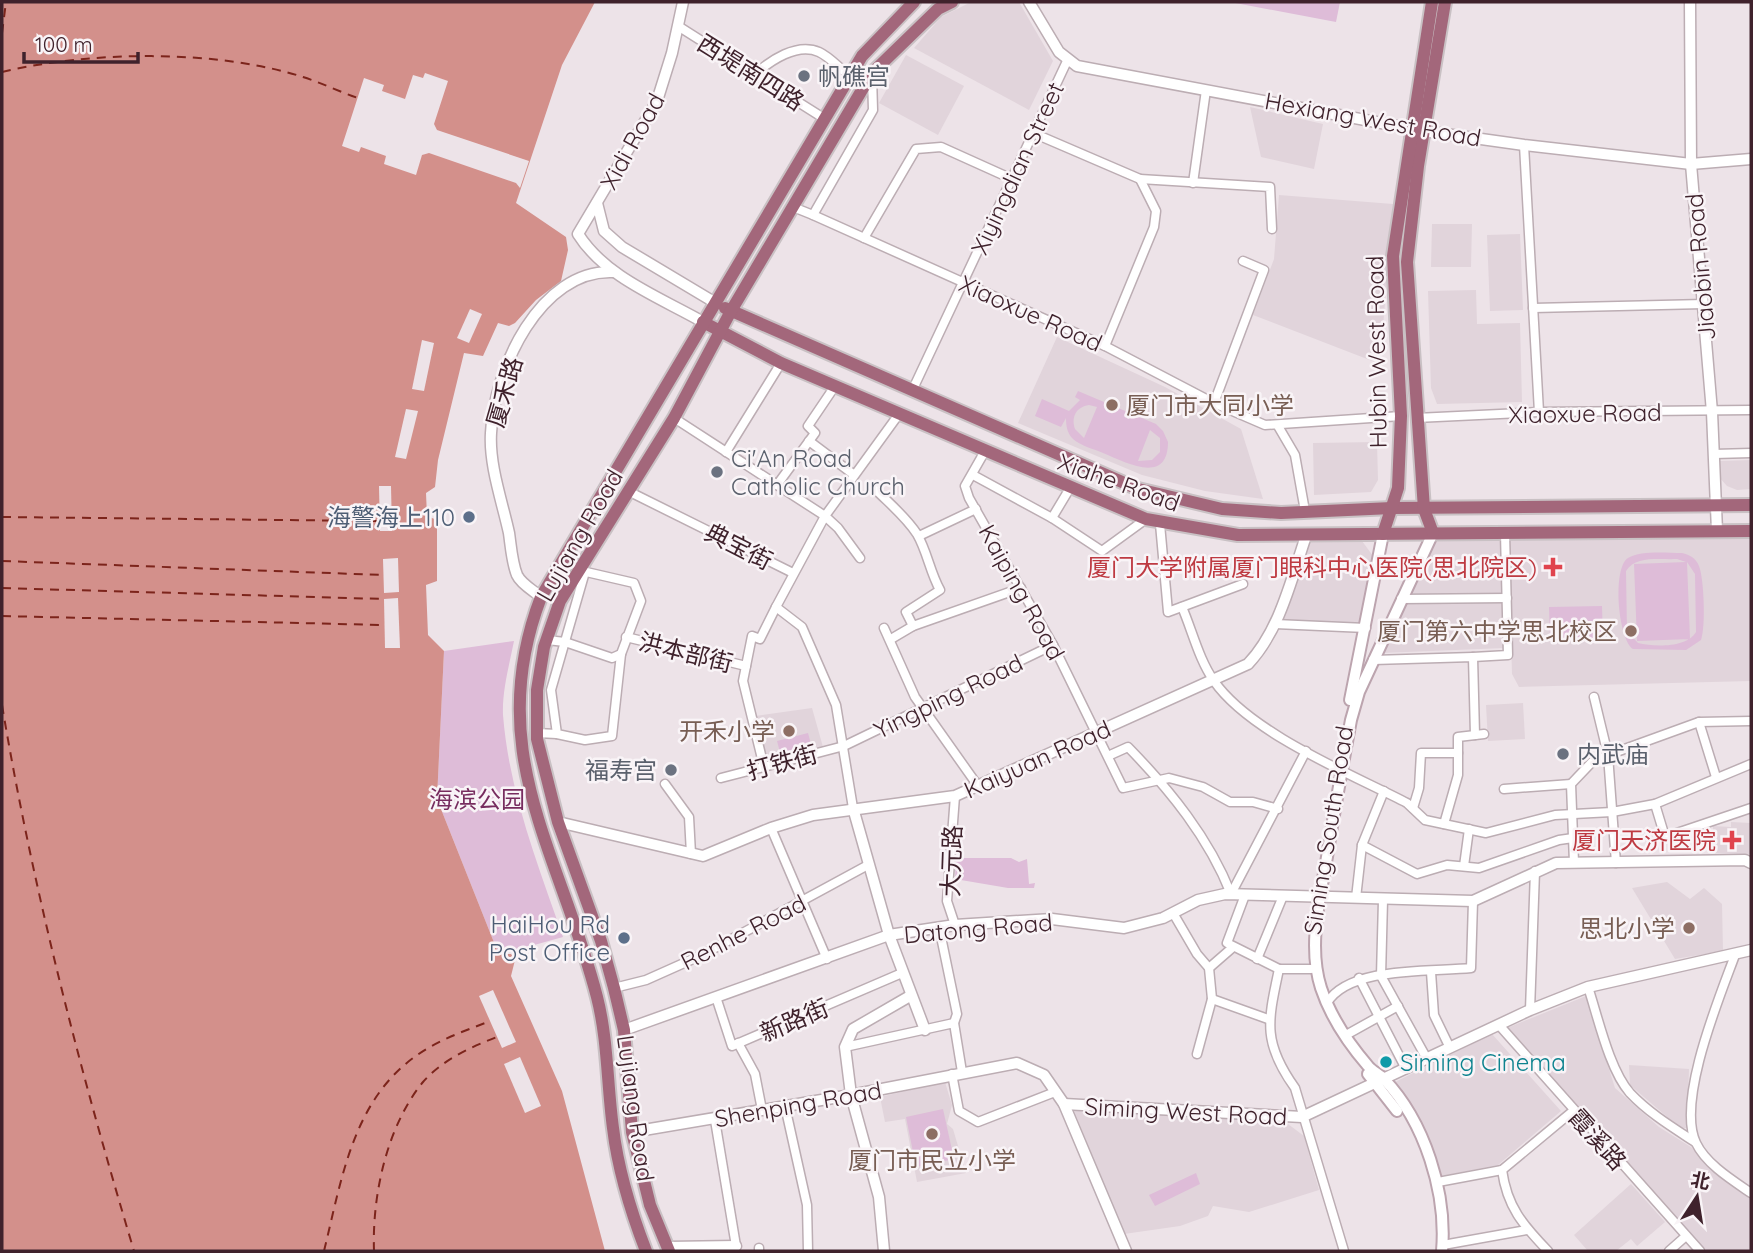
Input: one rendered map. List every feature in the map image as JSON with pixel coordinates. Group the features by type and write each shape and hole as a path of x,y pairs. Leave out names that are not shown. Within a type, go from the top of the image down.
{"main road":[{"name":"Lujiang Road","path":"646,1251 631,1207 613,1128 608,1057 598,998 528,792 518,733 520,677 531,622 541,597 862,56 914,2"},
{"name":"Lujiang Road","path":"668,1249 650,1205 632,1132 624,1030 614,988 601,941 558,822 537,733 537,690 547,640 560,601 582,571 674,418 731,312 872,73 938,9 952,2"},
{"name":"Hubin West Road","path":"1432,2 1407,262 1424,509 1433,533"},
{"name":"Hubin West Road","path":"1383,534 1398,488 1401,416 1393,256 1445,2"},
{"name":"Xiahe Road","path":"715,302 731,312 1138,489 1222,509 1305,511 1751,505"},
{"name":"Xiahe Road","path":"703,322 781,363 985,452 1160,524 1238,535 1306,536 1751,531"},
{"path":"1381,1081 1346,1035 1320,986 1315,951 1318,895 1339,768 1353,710 1373,660 1433,533"},
{"name":"Siming South Road","path":"1339,768 1383,534"},
{"path":"1370,608 1379,622 1390,623"},
{"name":"Siming South Road","path":"1318,895 1309,938 1313,982 1330,1019 1361,1067 1381,1081 1419,1130 1438,1182 1440,1249"},
{"name":"Siming South Road","path":"1381,1081 1413,1132 1425,1159 1434,1188 1440,1249"}],"street":[{"name":"Xidi Road","path":"578,234 657,101 683,2"},
{"path":"1030,2 1059,52 1068,59"},
{"name":"Jiaobin Road","path":"1690,2 1691,164 1712,412 1717,531"},
{"name":"西堤南四路","path":"678,26 825,119"},
{"path":"755,74 775,57 811,50 822,54 850,76"},
{"name":"Hexiang West Road","path":"1068,59 1077,66 1419,129 1524,145 1691,164 1751,159"},
{"name":"Xiyingdian Street","path":"912,391 1068,59"},
{"path":"813,215 873,110 872,73"},
{"path":"1193,183 1206,90"},
{"path":"1033,134 1140,178 1270,187 1272,229"},
{"path":"1524,145 1538,412"},
{"path":"864,238 916,149 941,147 1012,179"},
{"path":"1105,346 1154,227 1156,211 1140,178"},
{"name":"Xiahe Road","path":"597,203 604,231 622,247 715,302"},
{"name":"Xiaoxue Road","path":"793,207 1105,346 1214,403 1265,425 1401,416"},
{"name":"Xiahe Road","path":"578,234 591,255 614,272 703,322"},
{"path":"1214,403 1264,270 1243,261"},
{"name":"厦禾路","path":"541,597 518,578 493,461 490,434 494,410 511,355 546,300 557,290 591,274 614,272"},
{"path":"1533,308 1704,304"},
{"path":"726,452 781,363"},
{"path":"777,485 815,433 808,426 835,386"},
{"name":"Xiaoxue Road","path":"1416,418 1538,412 1751,410"},
{"path":"764,767 743,681 752,636 760,639 825,516 899,414"},
{"path":"674,418 825,516 838,528 860,558"},
{"path":"1278,426 1295,455 1305,511"},
{"path":"809,441 853,474"},
{"name":"Kaiping Road","path":"985,452 965,486 1053,645 1108,756"},
{"path":"1714,454 1751,453"},
{"path":"973,475 1052,518 1102,551 1146,519"},
{"path":"1052,518 1070,488"},
{"path":"876,490 905,517 919,536 931,575 940,590 906,612 913,626"},
{"name":"典宝街","path":"628,491 793,573"},
{"path":"919,536 976,509"},
{"path":"1160,524 1168,612 1243,584"},
{"path":"1373,660 1508,655 1505,533"},
{"name":"Kaiyuan Road","path":"558,822 703,856 771,828 813,815 955,796 1248,664 1264,647 1275,624 1306,536"},
{"path":"537,733 585,740 612,736 621,654 641,601 634,583 582,571 551,690 557,734"},
{"path":"891,639 913,626 1021,588"},
{"path":"1401,599 1507,598"},
{"path":"776,607 803,628 836,705 853,808 868,865 909,996 925,1030"},
{"path":"1182,607 1213,680 1267,728 1384,791 1413,808 1425,820 1486,832 1555,815 1612,812 1655,804 1751,764"},
{"path":"1275,624 1366,628"},
{"path":"884,628 915,697 978,786"},
{"name":"洪本部街","path":"626,637 746,666"},
{"path":"547,640 565,642 612,658 621,654"},
{"name":"Yingping Road","path":"844,746 1053,645"},
{"path":"1444,824 1458,775 1458,737 1480,734 1473,657"},
{"path":"1594,697 1608,755 1616,863"},
{"path":"1504,789 1571,784 1592,762 1699,722 1751,721"},
{"path":"1699,722 1716,777"},
{"name":"打铁街","path":"721,778 844,746"},
{"path":"1231,894 1216,866 1211,849 1160,780 1128,747 1108,756 1123,788 1160,780 1169,778 1203,787 1230,802 1253,802 1279,809"},
{"path":"1231,894 1245,864 1279,809 1307,751"},
{"path":"1413,808 1419,789 1421,753 1458,753"},
{"path":"666,784 689,817 691,854"},
{"path":"1571,784 1574,863"},
{"path":"1356,898 1362,845 1384,791"},
{"name":"大元路","path":"955,796 947,901 955,925"},
{"path":"1655,804 1665,837 1751,808"},
{"path":"771,828 827,959"},
{"path":"1464,866 1469,829"},
{"path":"1362,845 1417,874 1447,865 1479,868 1573,838"},
{"name":"Datong Road","path":"624,1030 889,935 939,927 1052,919 1124,928 1173,913 1198,900 1231,894 1473,901 1556,863 1745,860 1751,863"},
{"name":"Renhe Road","path":"614,988 646,979 702,955 868,865"},
{"path":"1530,1010 1535,871"},
{"path":"1245,895 1227,943 1232,948 1279,969 1311,969"},
{"path":"1257,959 1283,896"},
{"path":"1382,900 1381,976 1427,1059"},
{"path":"1327,1003 1335,991 1359,978 1471,968 1473,901"},
{"path":"1173,913 1196,954 1209,968 1212,999 1196,1054"},
{"path":"939,927 957,1014 954,1023 958,1111 978,1122 1055,1091"},
{"path":"1209,968 1232,948"},
{"name":"Siming West Road","path":"1064,1104 1303,1116 1530,1010 1588,987 1751,950"},
{"path":"1695,1142 1692,1117 1696,1066 1735,955"},
{"path":"1279,969 1268,1019 1273,1047 1283,1073 1295,1088 1345,1251"},
{"path":"1431,972 1434,1015 1450,1048"},
{"name":"新路街","path":"716,997 732,1046 902,973"},
{"path":"1359,978 1406,1069"},
{"path":"1588,987 1616,1069 1629,1091 1655,1116 1695,1142 1721,1172 1751,1193"},
{"path":"884,1251 879,1196 851,1096 845,1047 853,1029 909,996"},
{"path":"1212,999 1268,1019"},
{"path":"1346,1035 1398,1006"},
{"path":"845,1047 954,1023"},
{"name":"霞溪路","path":"1499,1025 1700,1251"},
{"path":"738,1043 755,1074 762,1111"},
{"name":"Shenping Road","path":"632,1132 851,1096 1017,1063 1044,1075 1064,1104 1126,1251"},
{"path":"786,1106 807,1205 808,1251"},
{"path":"1438,1182 1502,1171 1573,1111"},
{"path":"668,1249 736,1247 715,1120"},
{"path":"1502,1171 1505,1194 1516,1217 1548,1251"},
{"path":"1440,1249 1527,1230"},
{"path":"1669,1251 1686,1236"}],"shaded area":[{"path":"2,2 595,2 562,65 516,203 566,237 568,250 561,281 536,300 515,323 509,326 498,323 483,356 464,353 438,460 435,487 426,493 427,516 437,520 437,581 426,585 428,635 444,651 437,799 497,950 502,954 511,954 515,960 511,976 562,1091 605,1251 2,1251"},
{"path":"971,2 1019,2 1053,61 1029,110 914,48 941,17"},
{"path":"906,55 964,86 938,135 879,103"},
{"path":"1250,107 1323,124 1314,169 1261,157"},
{"path":"1279,195 1393,204 1380,364 1253,315 1274,259"},
{"path":"1432,224 1472,224 1471,267 1431,267"},
{"path":"1520,234 1523,310 1490,311 1487,235"},
{"path":"1476,290 1477,324 1520,323 1522,402 1437,404 1431,388 1428,291"},
{"name":"厦门市大同小学","path":"1057,337 1165,387 1241,429 1263,499 1205,491 1142,475 1018,423"},
{"path":"1377,442 1378,480 1371,492 1314,495 1313,443"},
{"path":"1751,460 1751,489 1737,490 1727,486 1719,477 1719,461"},
{"name":"厦门第六中学思北校区","path":"1751,529 1751,681 1519,687 1512,674 1508,536"},
{"path":"1500,535 1505,648 1381,653 1436,538"},
{"path":"1307,541 1362,541 1373,556 1365,630 1279,621"},
{"path":"1523,703 1525,739 1488,741 1486,705"},
{"name":"开禾小学","path":"812,708 823,747 767,762 755,716"},
{"name":"厦门天济医院","path":"1731,822 1751,823 1751,854 1712,853 1713,826 1731,827"},
{"name":"思北小学","path":"1667,882 1690,899 1704,888 1722,904 1723,951 1675,959 1632,888"},
{"path":"1586,996 1615,1088 1659,1127 1694,1149 1714,1170 1751,1199 1751,1251 1707,1251 1507,1028"},
{"path":"1492,1034 1561,1111 1498,1165 1441,1176 1425,1129 1393,1083"},
{"path":"1629,1065 1689,1069 1687,1128 1680,1128 1630,1085"},
{"name":"厦门市民立小学","path":"945,1082 952,1105 947,1124 953,1129 966,1173 917,1182 905,1119 885,1122 880,1097"},
{"path":"1073,1108 1284,1121 1304,1136 1319,1190 1249,1212 1213,1206 1208,1216 1180,1226 1124,1234"},
{"path":"1631,1184 1665,1222 1637,1246 1631,1239 1616,1251 1588,1251 1574,1235"}],"green space":[{"path":"1230,2 1340,2 1336,22"},
{"path":"1078,391 1156,424 1168,442 1161,464 1144,467 1122,461 1073,439 1067,429 1066,418 1061,427 1035,416 1042,399 1069,411 1080,400 1075,397","holes":["1089,405 1097,407 1084,438 1075,429 1074,417 1078,410","1150,430 1160,438 1160,452 1152,460 1138,461"]},
{"path":"1654,552 1682,553 1690,556 1699,566 1704,625 1701,640 1686,650 1633,649 1624,632 1619,604 1623,564 1633,555","holes":["1649,559 1677,559 1686,562 1634,564","1687,562 1695,574 1696,632 1690,638","1634,564 1637,641 1689,639 1678,644 1638,643 1627,631 1626,571 1630,566"]},
{"path":"1602,606 1603,639 1550,640 1549,607"},
{"name":"海滨公园","path":"514,641 504,697 506,744 526,828 563,937 502,954 497,950 437,799 444,651"},
{"path":"808,733 812,748 781,756 777,741"},
{"path":"956,858 1011,858 1019,862 1027,859 1029,884 1035,883 1034,888 1008,888 955,879"},
{"path":"943,1109 954,1159 916,1167 906,1117"},
{"path":"1196,1173 1200,1184 1155,1206 1149,1195"}],"pier":[{"path":"425,73 448,81 434,124 437,130 529,161 520,188 516,183 429,153 422,155 416,175 384,164 386,156 361,147 359,152 342,146 364,78 384,85 382,91 405,99 413,75 423,78"},
{"path":"470,309 482,314 469,343 457,338"},
{"path":"422,340 434,343 424,391 412,389"},
{"path":"406,409 418,411 406,459 395,457"},
{"path":"379,486 391,486 392,531 380,531"},
{"path":"398,558 399,592 384,593 383,559"},
{"path":"398,598 400,648 385,648 384,599"},
{"path":"493,990 516,1042 502,1048 479,996"},
{"path":"520,1057 541,1106 525,1113 504,1064"}],"ferry route":[{"path":"2,33 6,2"},
{"path":"2,72 37,65 113,57 193,58 232,61 269,68 310,79 358,98"},
{"path":"2,517 380,521"},
{"path":"2,561 383,575"},
{"path":"2,588 384,599"},
{"path":"2,616 384,625"},
{"path":"2,705 28,843 59,980 134,1251"},
{"path":"324,1251 346,1164 356,1136 368,1110 384,1086 404,1065 430,1047 490,1021"},
{"path":"374,1251 376,1207 384,1162 410,1100 423,1082 439,1067 467,1050 497,1037"}],"place":[{"name":"帆礁宫","path":"804,76"},
{"name":"厦门市大同小学","path":"1112,405"},
{"name":"Ci'An Road Catholic Church","path":"717,472"},
{"name":"海警海上110","path":"469,517"},
{"name":"厦门大学附属厦门眼科中心医院(思北院区)","path":"1553,567"},
{"name":"厦门第六中学思北校区","path":"1631,631"},
{"name":"开禾小学","path":"789,731"},
{"name":"内武庙","path":"1563,754"},
{"name":"福寿宫","path":"671,770"},
{"name":"厦门天济医院","path":"1732,840"},
{"name":"思北小学","path":"1689,928"},
{"name":"HaiHou Rd Post Office","path":"624,938"},
{"name":"Siming Cinema","path":"1386,1062"},
{"name":"厦门市民立小学","path":"932,1134"}]}
